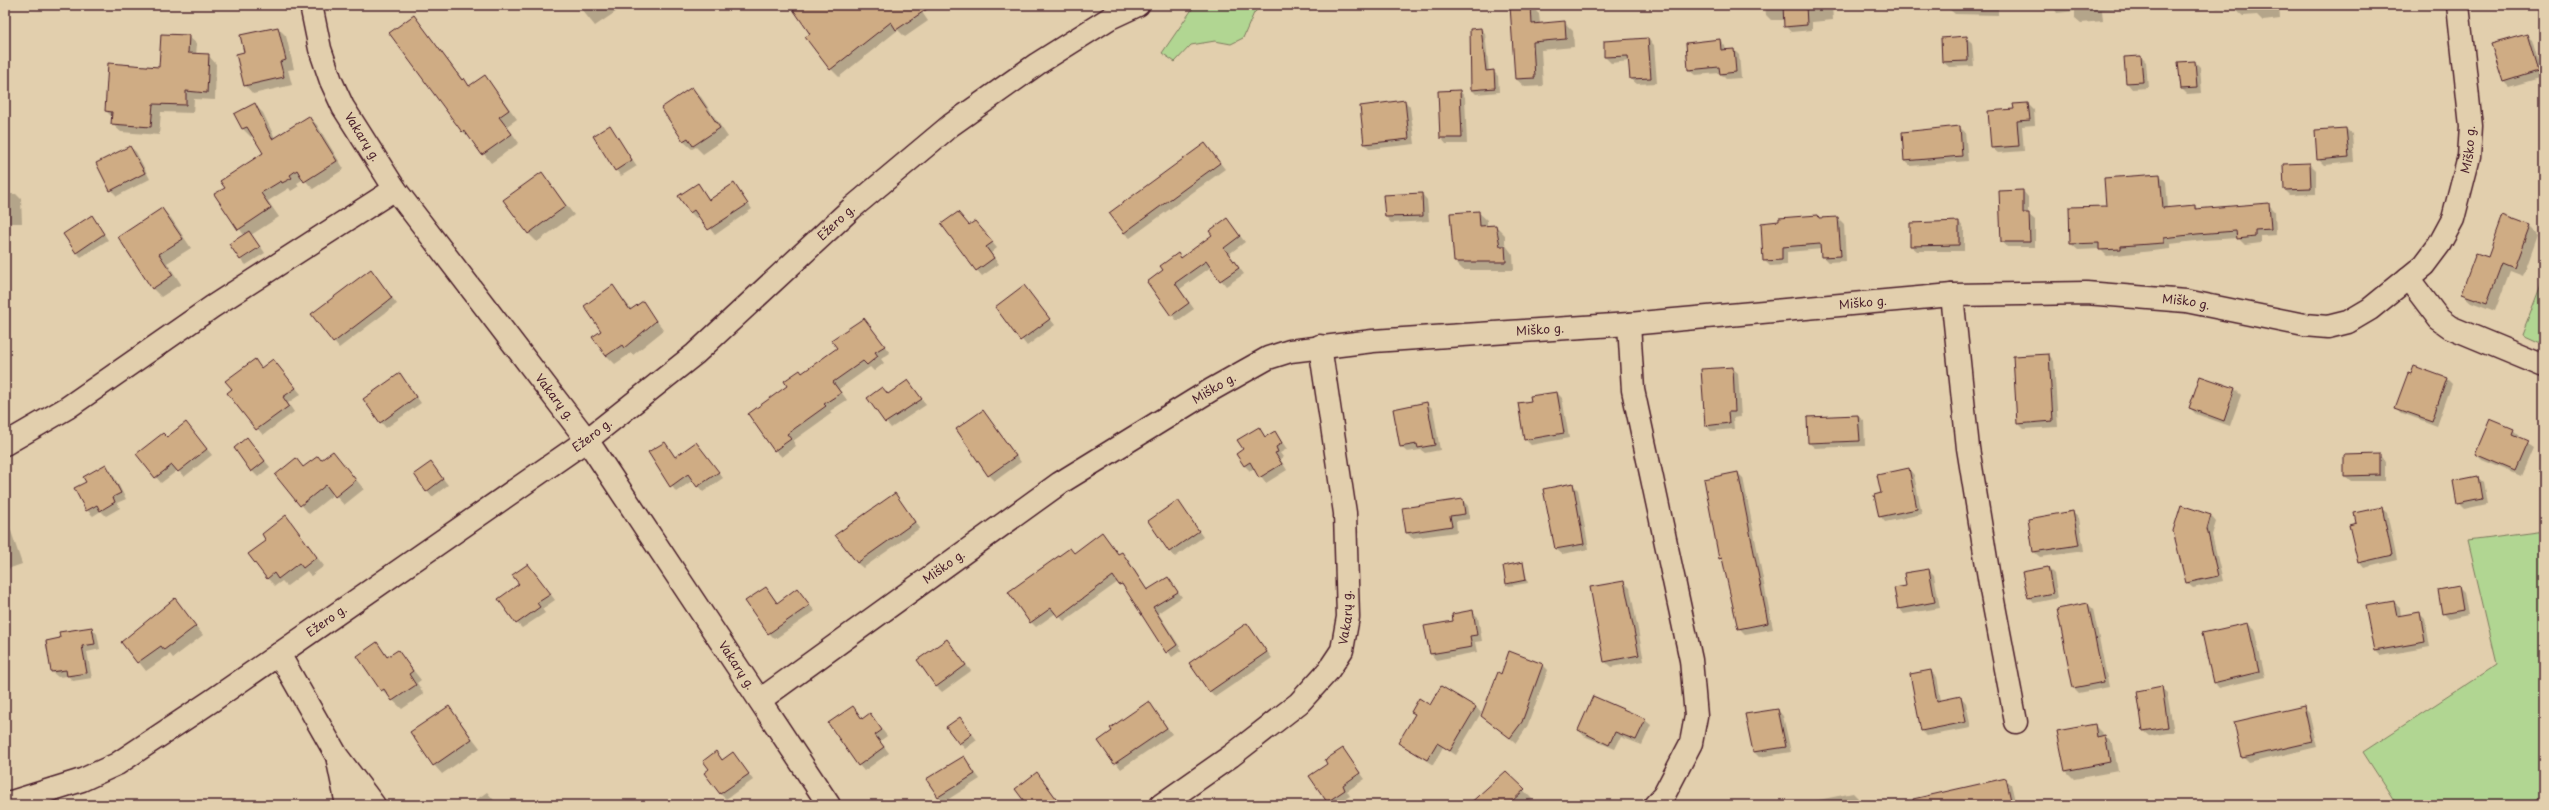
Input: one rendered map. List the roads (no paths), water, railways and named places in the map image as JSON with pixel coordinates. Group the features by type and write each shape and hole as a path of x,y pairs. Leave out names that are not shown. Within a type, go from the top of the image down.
{"street":[{"name":"Vakarų g.","path":"311,5 320,49 331,81 343,107 395,189 587,440 829,805"},
{"name":"Ežero g.","path":"5,804 30,801 117,764 279,654 587,440 695,354 858,203 951,125 1037,64 1110,18 1138,5"},
{"name":"Miško g.","path":"760,700 1060,483 1211,390 1268,358 1290,351 1373,340 1629,324 1952,295 2086,293 2186,301 2304,326 2328,327 2348,322 2370,309 2424,265 2439,245 2452,219 2469,157 2470,126 2458,5"},
{"path":"5,444 67,408 212,307 395,189"},
{"path":"2408,278 2439,320 2450,327 2544,366"},
{"path":"1952,295 1968,448 1991,590 2016,722"},
{"path":"1629,324 1633,390 1691,660 1696,716 1692,743 1664,795 1656,805"},
{"name":"Vakarų g.","path":"1161,805 1232,756 1299,703 1328,671 1342,650 1348,616 1345,513 1320,346"},
{"path":"279,654 337,756 374,805"},
{"path":"337,756 347,805"}]}
